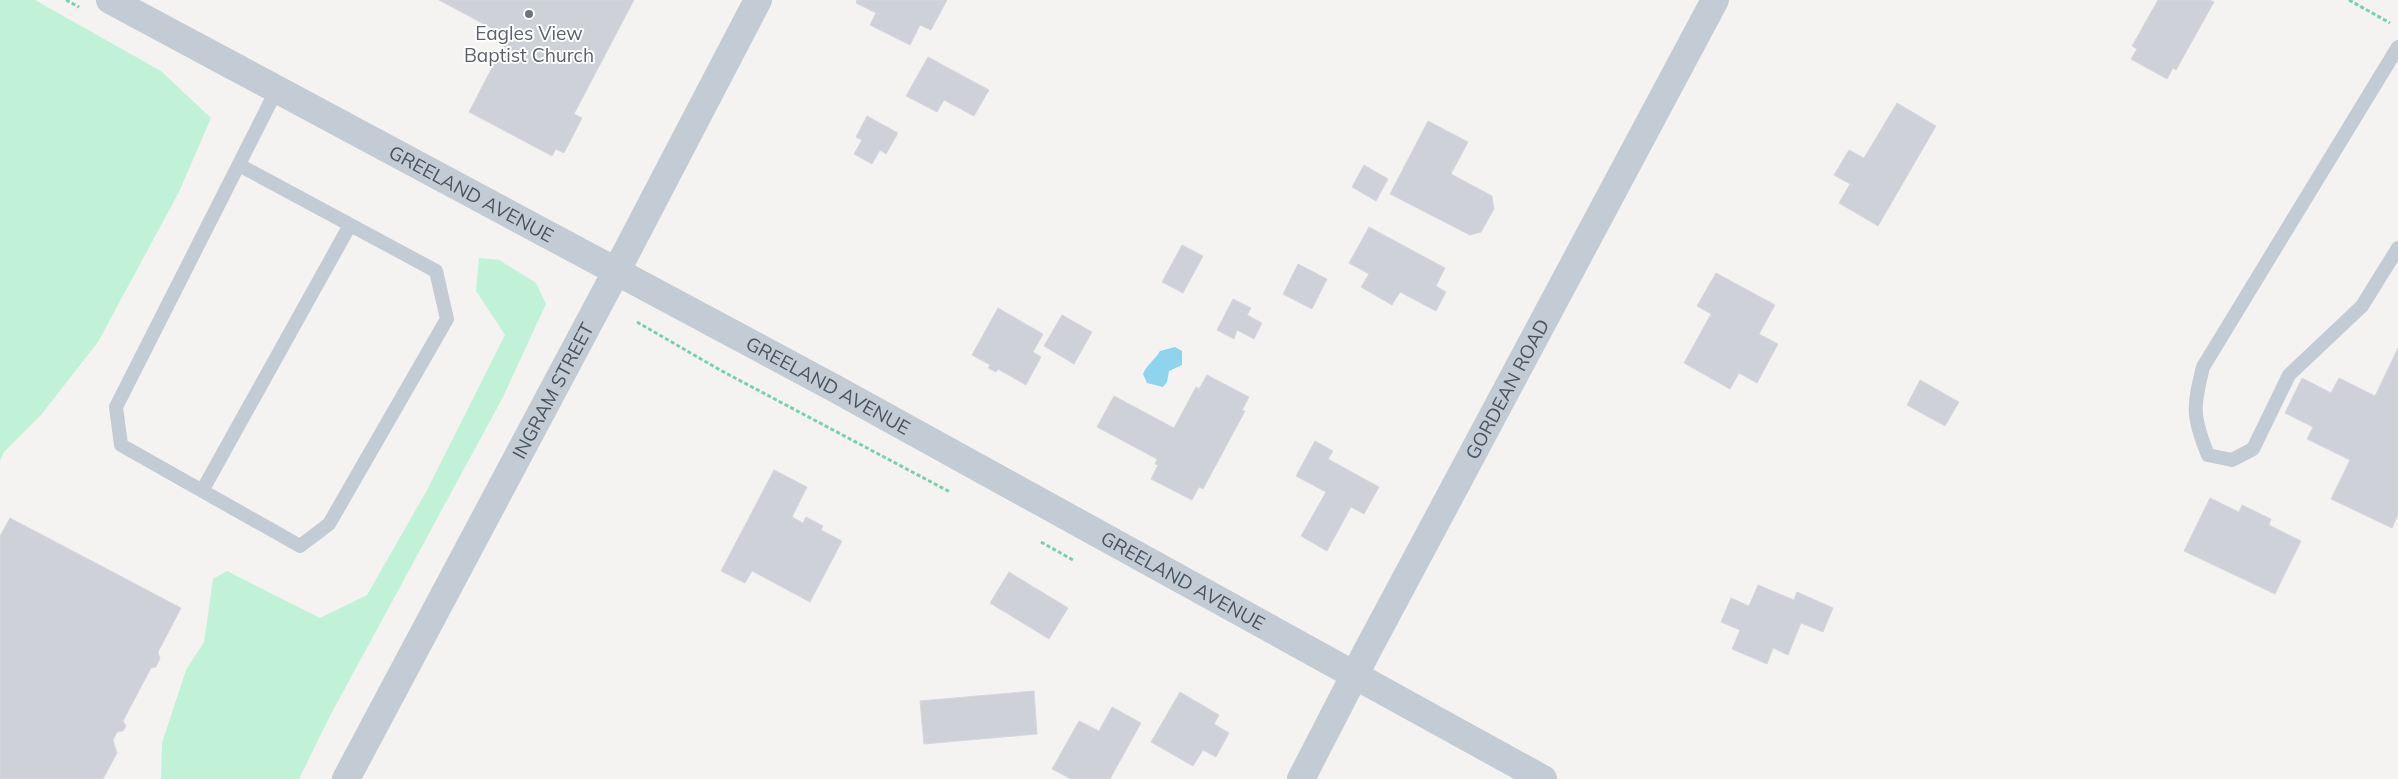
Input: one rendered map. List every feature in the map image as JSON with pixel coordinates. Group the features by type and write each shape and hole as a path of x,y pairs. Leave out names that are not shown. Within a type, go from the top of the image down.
{"street":[{"name":"GREELAND AVENUE","path":"110,0 834,388 1543,779"},
{"name":"INGRAM STREET","path":"346,779 616,272 758,0"},
{"name":"GORDEAN ROAD","path":"1301,779 1715,0"}],"lane":[{"path":"2398,47 2204,367 2195,402 2197,428 2208,455 2232,460 2253,449 2289,375 2362,306 2398,248"},
{"path":"239,165 436,271 447,319 329,524 300,546 121,445 116,407 276,90"},
{"path":"202,491 350,225"}],"path":[{"path":"2349,0 2396,26"}],"green space":[{"path":"0,0 35,0 161,71 211,118 179,192 98,342 41,415 4,452 0,461"},
{"path":"479,258 499,260 536,283 546,304 502,399 330,716 299,779 161,779 162,743 186,670 204,642 213,579 227,571 320,618 367,595 427,490 505,335 476,291"}],"water":[{"path":"1175,347 1182,351 1182,365 1169,371 1167,382 1163,387 1147,383 1143,374 1147,367 1160,351"}],"building":[{"path":"439,0 634,0 574,114 582,118 564,153 556,149 552,156 469,112 508,37"},
{"path":"857,0 947,0 931,30 920,25 910,45 870,25 876,13 856,3"},
{"path":"2158,0 2210,0 2214,2 2176,70 2173,68 2167,79 2131,59 2137,49 2132,46"},
{"path":"928,57 989,90 974,116 944,100 937,112 906,96"},
{"path":"1897,103 1936,126 1878,226 1839,203 1850,184 1834,175 1849,150 1864,158"},
{"path":"867,116 898,133 886,154 880,150 872,164 854,154 862,140 856,137"},
{"path":"1428,121 1468,142 1451,174 1492,196 1494,209 1481,232 1470,235 1390,194"},
{"path":"1364,165 1388,179 1376,201 1352,187"},
{"path":"1369,227 1445,268 1436,286 1446,292 1436,311 1400,292 1392,305 1361,287 1369,274 1349,263"},
{"path":"1182,245 1203,256 1183,293 1162,282"},
{"path":"1298,264 1327,279 1312,309 1283,294"},
{"path":"1716,273 1775,305 1759,334 1778,344 1757,383 1739,373 1730,389 1684,363 1711,314 1697,306"},
{"path":"1233,299 1251,308 1247,315 1262,323 1254,339 1237,330 1234,339 1217,330"},
{"path":"998,308 1043,334 1033,352 1041,357 1026,385 998,369 996,372 988,368 990,365 972,355"},
{"path":"1062,315 1092,332 1074,364 1044,346"},
{"path":"2398,348 2398,515 2392,528 2331,499 2350,460 2307,439 2313,427 2285,413 2302,378 2331,393 2339,378 2375,396"},
{"path":"1207,375 1249,397 1242,410 1245,411 1203,489 1199,487 1192,500 1151,479 1158,465 1155,464 1157,459 1097,427 1114,396 1174,428 1196,387 1199,389"},
{"path":"1920,380 1959,402 1945,426 1907,405"},
{"path":"1315,441 1333,451 1328,459 1379,487 1364,514 1351,507 1327,551 1301,536 1326,492 1296,476"},
{"path":"774,470 807,487 792,517 803,523 806,517 823,526 821,530 842,541 810,602 752,571 745,583 721,571"},
{"path":"2210,498 2239,512 2242,505 2271,519 2269,525 2301,541 2275,594 2184,551"},
{"path":"10,518 181,608 158,652 160,658 156,667 151,668 123,721 126,726 123,731 117,732 113,740 117,753 103,779 0,779 0,536"},
{"path":"1009,572 1068,608 1049,639 990,603"},
{"path":"1758,585 1794,600 1797,592 1833,608 1823,632 1801,623 1788,655 1773,648 1767,664 1732,649 1740,630 1721,622 1731,598 1749,606"},
{"path":"1034,691 1037,734 924,744 920,701"},
{"path":"1180,692 1219,715 1214,724 1229,733 1216,757 1203,750 1193,766 1151,742"},
{"path":"1112,707 1141,723 1110,779 1071,779 1052,769 1079,721 1099,731"}],"place":[{"name":"Eagles View Baptist Church","path":"529,14"}]}
